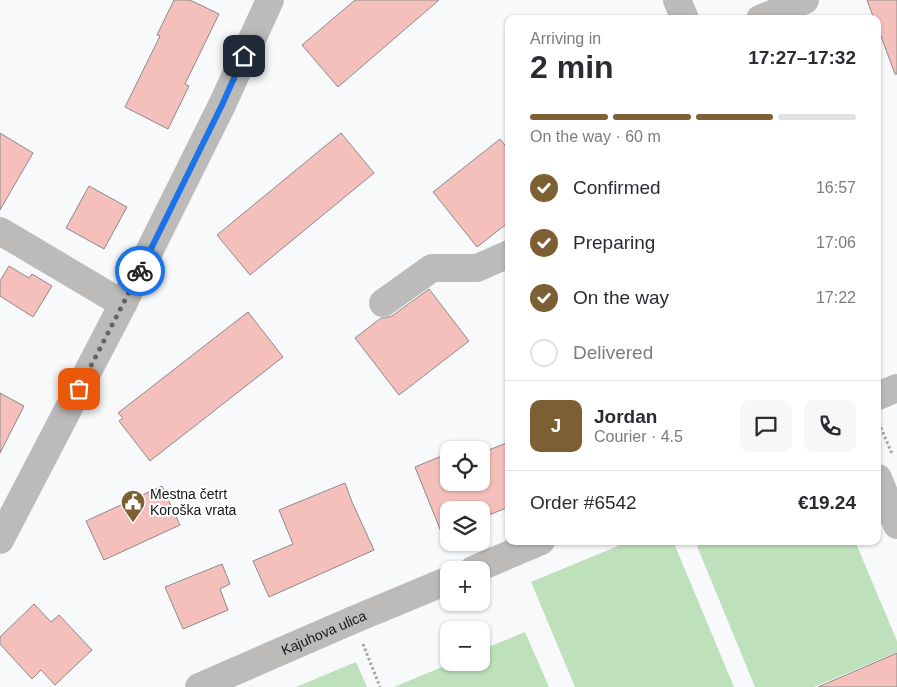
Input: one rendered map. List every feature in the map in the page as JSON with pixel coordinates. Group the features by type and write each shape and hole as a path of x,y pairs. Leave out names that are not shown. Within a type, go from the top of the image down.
{"street":[{"path":"0,540 123,304 222,105 270,0"},
{"path":"677,0 683,15"},
{"path":"769,15 805,0"},
{"path":"0,231 123,304"},
{"path":"383,303 432,268 477,268 505,256"},
{"path":"881,395 897,388"},
{"path":"886,469 897,526"},
{"path":"490,563 532,545"},
{"name":"Kajuhova ulica","path":"199,687 440,584"}],"path":[{"path":"881,438 886,469"},
{"path":"353,620 380,687"}],"green space":[{"path":"620,545 675,545 734,687 575,687 531,582"},
{"path":"857,545 897,641 897,652 814,687 755,687 697,546"},
{"path":"525,632 549,687 394,687 440,668 440,671 490,671 490,646"},
{"path":"356,662 367,687 296,687"}],"building":[{"path":"174,0 190,0 219,14 185,84 189,86 168,129 125,107 160,36 157,35"},
{"path":"355,0 439,0 338,87 302,45"},
{"path":"867,0 897,0 897,74 895,74 881,36 881,15 873,15"},
{"path":"0,133 33,153 0,210"},
{"path":"341,133 374,173 250,275 217,235"},
{"path":"500,139 505,145 505,225 477,247 433,192"},
{"path":"89,186 127,207 104,249 66,228"},
{"path":"9,266 29,278 32,274 52,286 33,317 0,296 0,281"},
{"path":"429,289 469,341 399,395 355,338 381,318 392,316"},
{"path":"248,312 283,357 150,461 119,421 123,418 118,413"},
{"path":"0,393 24,406 0,453"},
{"path":"505,444 505,509 490,514 490,501 440,501 440,529 415,467 440,457 440,491 490,491 490,449"},
{"path":"345,483 374,550 269,597 253,561 293,544 279,510"},
{"name":"Mestna četrt Koroška vrata","path":"162,486 180,525 104,560 86,521"},
{"path":"222,564 230,584 220,589 228,610 183,629 165,587"},
{"path":"34,604 51,622 59,615 92,650 55,685 41,670 32,679 0,644 0,637"},
{"path":"897,653 897,687 818,687"}],"way so far":[{"path":"79,389 140,271"}],"place":[{"name":"Mestna četrt Koroška vrata","path":"133,523"}],"route":[{"path":"140,271 222,105 244,56"}]}
